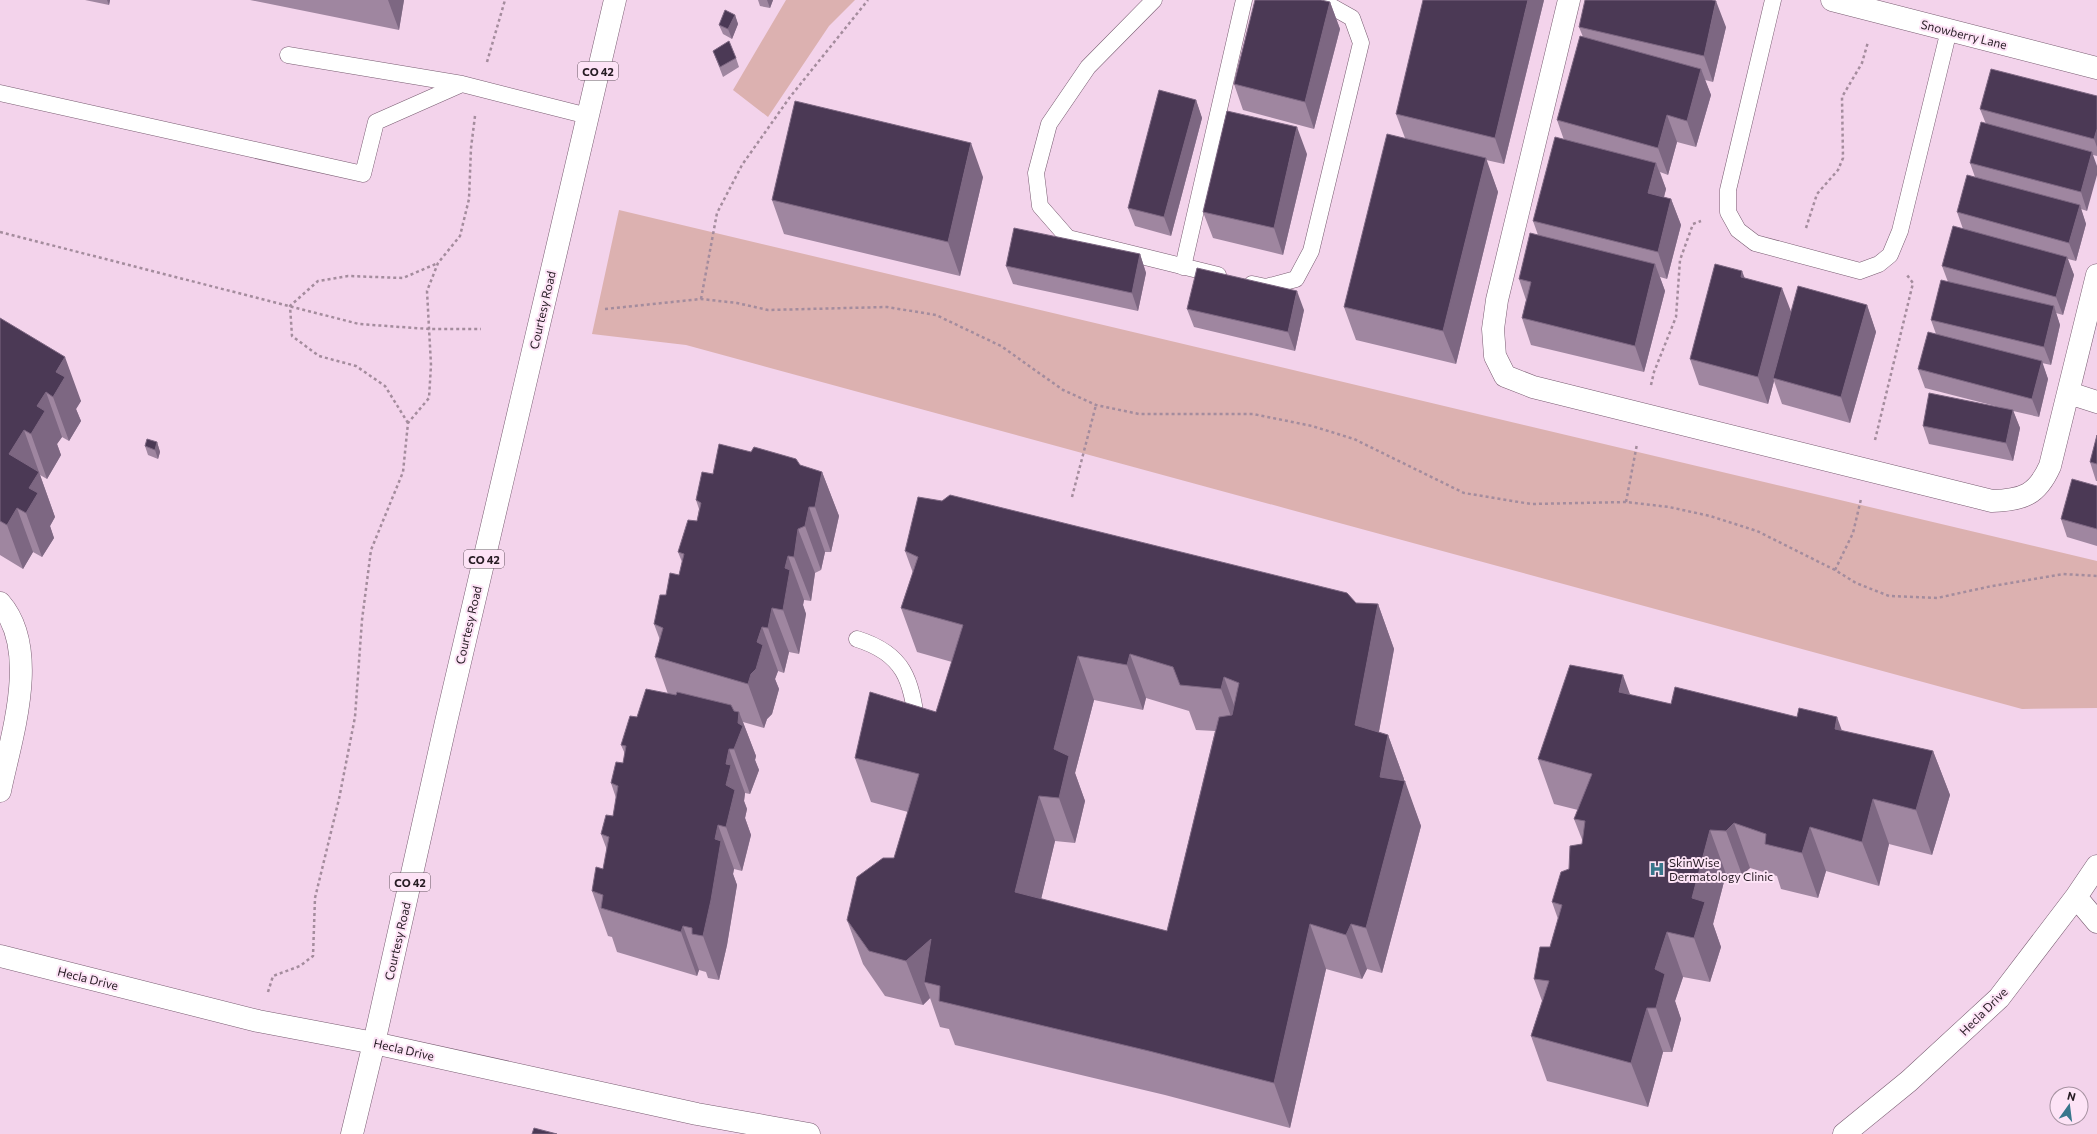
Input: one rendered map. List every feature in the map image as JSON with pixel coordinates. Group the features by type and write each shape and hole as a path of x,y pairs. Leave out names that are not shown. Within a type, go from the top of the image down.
{"street":[{"name":"Courtesy Road","path":"352,1134 446,722 615,0"},
{"path":"1569,0 1497,300 1493,329 1494,356 1505,376 1533,387 1867,471 1992,501 2015,500 2032,492 2044,481 2050,466 2097,275"},
{"name":"Snowberry Lane","path":"1832,0 1877,6 1949,30 2097,68"},
{"path":"2069,393 2097,402"},
{"path":"0,603 7,611 17,633 21,668 18,704 0,791"},
{"name":"Hecla Drive","path":"1844,1134 1909,1081 1999,998 2076,897 2097,866"},
{"path":"2076,897 2097,922"},
{"name":"Hecla Drive","path":"0,956 258,1021 374,1042 697,1114 809,1134"}],"lane":[{"path":"1154,0 1088,67 1049,124 1036,173 1040,206 1068,238 1266,287 1296,279 1311,251 1361,43 1352,18 1320,0"},
{"path":"1183,267 1244,0"},
{"path":"1773,0 1728,190 1728,212 1738,230 1755,243 1798,256 1860,271 1878,264 1890,255 1900,231 1949,30"},
{"path":"288,55 462,84 588,116"},
{"path":"0,93 364,174 376,122 462,84"},
{"path":"857,639 875,644 894,657 907,678 913,694 917,725"}],"path":[{"path":"258,1021 273,976 300,966 313,956 315,898 339,799 355,716 362,620 371,550 403,472 408,423 429,398 431,365 427,291 438,263 460,236 469,199 471,148 479,88 505,0"},
{"path":"701,299 717,213 742,165 790,97 868,0"},
{"path":"1798,256 1817,194 1838,170 1843,158 1842,97 1862,63 1877,6"},
{"path":"1626,502 1643,415 1654,372 1676,317 1680,260 1693,224 1728,212"},
{"path":"0,232 360,324 429,330 481,329"},
{"path":"1835,570 1853,533 1913,283 1890,255"},
{"path":"290,306 318,281 348,276 403,278 438,263"},
{"path":"605,309 701,299 737,303 768,310 887,307 936,315 1001,346 1063,390 1096,405 1139,414 1253,414 1312,426 1354,439 1464,493 1531,504 1626,502 1669,507 1710,516 1757,531 1835,570 1856,583 1889,596 1937,598 1992,586 2063,574 2097,576"},
{"path":"290,306 292,336 319,356 356,366 385,386 408,423"},
{"path":"1072,497 1096,405"}],"shaded area":[{"path":"786,0 855,0 829,26 768,117 733,90"},
{"path":"619,210 2097,561 2097,708 2022,709 686,345 592,334"}],"building":[{"path":"1255,0 1321,0 1330,2 1305,102 1234,84"},
{"path":"1423,0 1528,0 1495,138 1396,114"},
{"path":"1585,0 1716,1 1704,56 1579,27"},
{"path":"725,10 735,15 728,29 719,25"},
{"path":"1580,36 1701,69 1687,121 1667,115 1658,148 1557,120"},
{"path":"729,41 736,58 720,67 713,51"},
{"path":"1991,69 2097,96 2097,129 2094,139 1980,109"},
{"path":"1159,90 1196,100 1164,217 1128,208"},
{"path":"795,101 971,143 948,242 772,200"},
{"path":"1227,111 1297,127 1274,228 1203,212"},
{"path":"1981,122 2092,152 2081,192 1970,163"},
{"path":"1387,134 1486,158 1443,331 1344,307"},
{"path":"1555,137 1656,163 1648,193 1671,199 1658,252 1533,221"},
{"path":"1967,175 2080,205 2069,243 1957,212"},
{"path":"1953,226 2067,257 2056,297 1942,266"},
{"path":"1014,228 1140,254 1132,293 1006,266"},
{"path":"1530,233 1655,264 1635,346 1522,318 1531,282 1519,279"},
{"path":"1715,264 1742,271 1741,277 1782,288 1758,377 1690,359"},
{"path":"1197,268 1297,291 1288,332 1187,309"},
{"path":"1941,280 2054,306 2044,347 1931,320"},
{"path":"1798,286 1867,305 1841,397 1773,378"},
{"path":"0,318 65,357 56,372 65,377 53,397 46,392 37,406 45,411 31,434 24,430 9,454 39,472 29,488 38,493 26,513 17,508 7,525 0,521"},
{"path":"1928,332 2042,361 2032,399 1918,369"},
{"path":"1929,393 2013,410 2006,443 1923,426"},
{"path":"2097,435 2097,464 2090,462"},
{"path":"147,439 157,442 155,450 145,446"},
{"path":"719,444 751,452 754,447 796,459 800,465 822,472 815,507 809,507 805,526 798,529 794,557 788,556 785,568 790,570 783,610 772,608 768,628 762,627 757,642 763,645 756,669 751,674 748,684 655,657 663,628 654,624 660,595 666,595 670,573 679,575 684,554 678,552 688,520 697,521 701,503 696,500 702,472 713,474"},
{"path":"2072,479 2097,486 2097,529 2061,519"},
{"path":"950,495 1347,593 1356,603 1378,604 1355,725 1388,735 1380,777 1405,781 1366,928 1351,924 1346,935 1310,924 1274,1083 1149,1051 939,1001 940,986 924,982 931,939 906,961 869,951 847,920 857,877 883,858 894,858 919,774 855,758 870,692 936,712 963,625 901,608 918,557 905,551 918,497 942,501","holes":["1130,654 1173,667 1180,685 1221,689 1224,677 1239,683 1232,715 1219,717 1167,931 1015,892 1039,796 1059,798 1069,756 1054,749 1078,656 1127,665"]},
{"path":"1570,665 1623,675 1619,692 1671,704 1675,687 1797,717 1799,708 1837,717 1835,729 1933,751 1916,810 1873,799 1862,842 1810,827 1802,853 1765,844 1766,834 1734,823 1726,831 1710,830 1692,898 1705,902 1694,938 1667,932 1655,969 1665,974 1656,1008 1647,1008 1631,1063 1531,1036 1549,981 1534,979 1540,947 1550,947 1562,905 1552,902 1561,872 1569,869 1570,846 1582,844 1585,821 1574,819 1592,774 1538,759"},
{"path":"646,689 676,695 677,692 731,705 734,711 739,712 738,723 743,726 734,749 729,749 726,764 731,765 726,785 735,790 726,827 718,825 715,839 721,841 703,936 692,934 692,928 683,926 681,932 601,908 603,895 592,891 596,867 603,869 609,837 601,834 606,815 613,816 618,786 611,783 616,762 623,763 626,746 621,745 630,716 637,717"},
{"path":"534,1128 557,1134 532,1134"}],"place":[{"name":"SkinWise Dermatology Clinic","path":"1657,869"}]}
